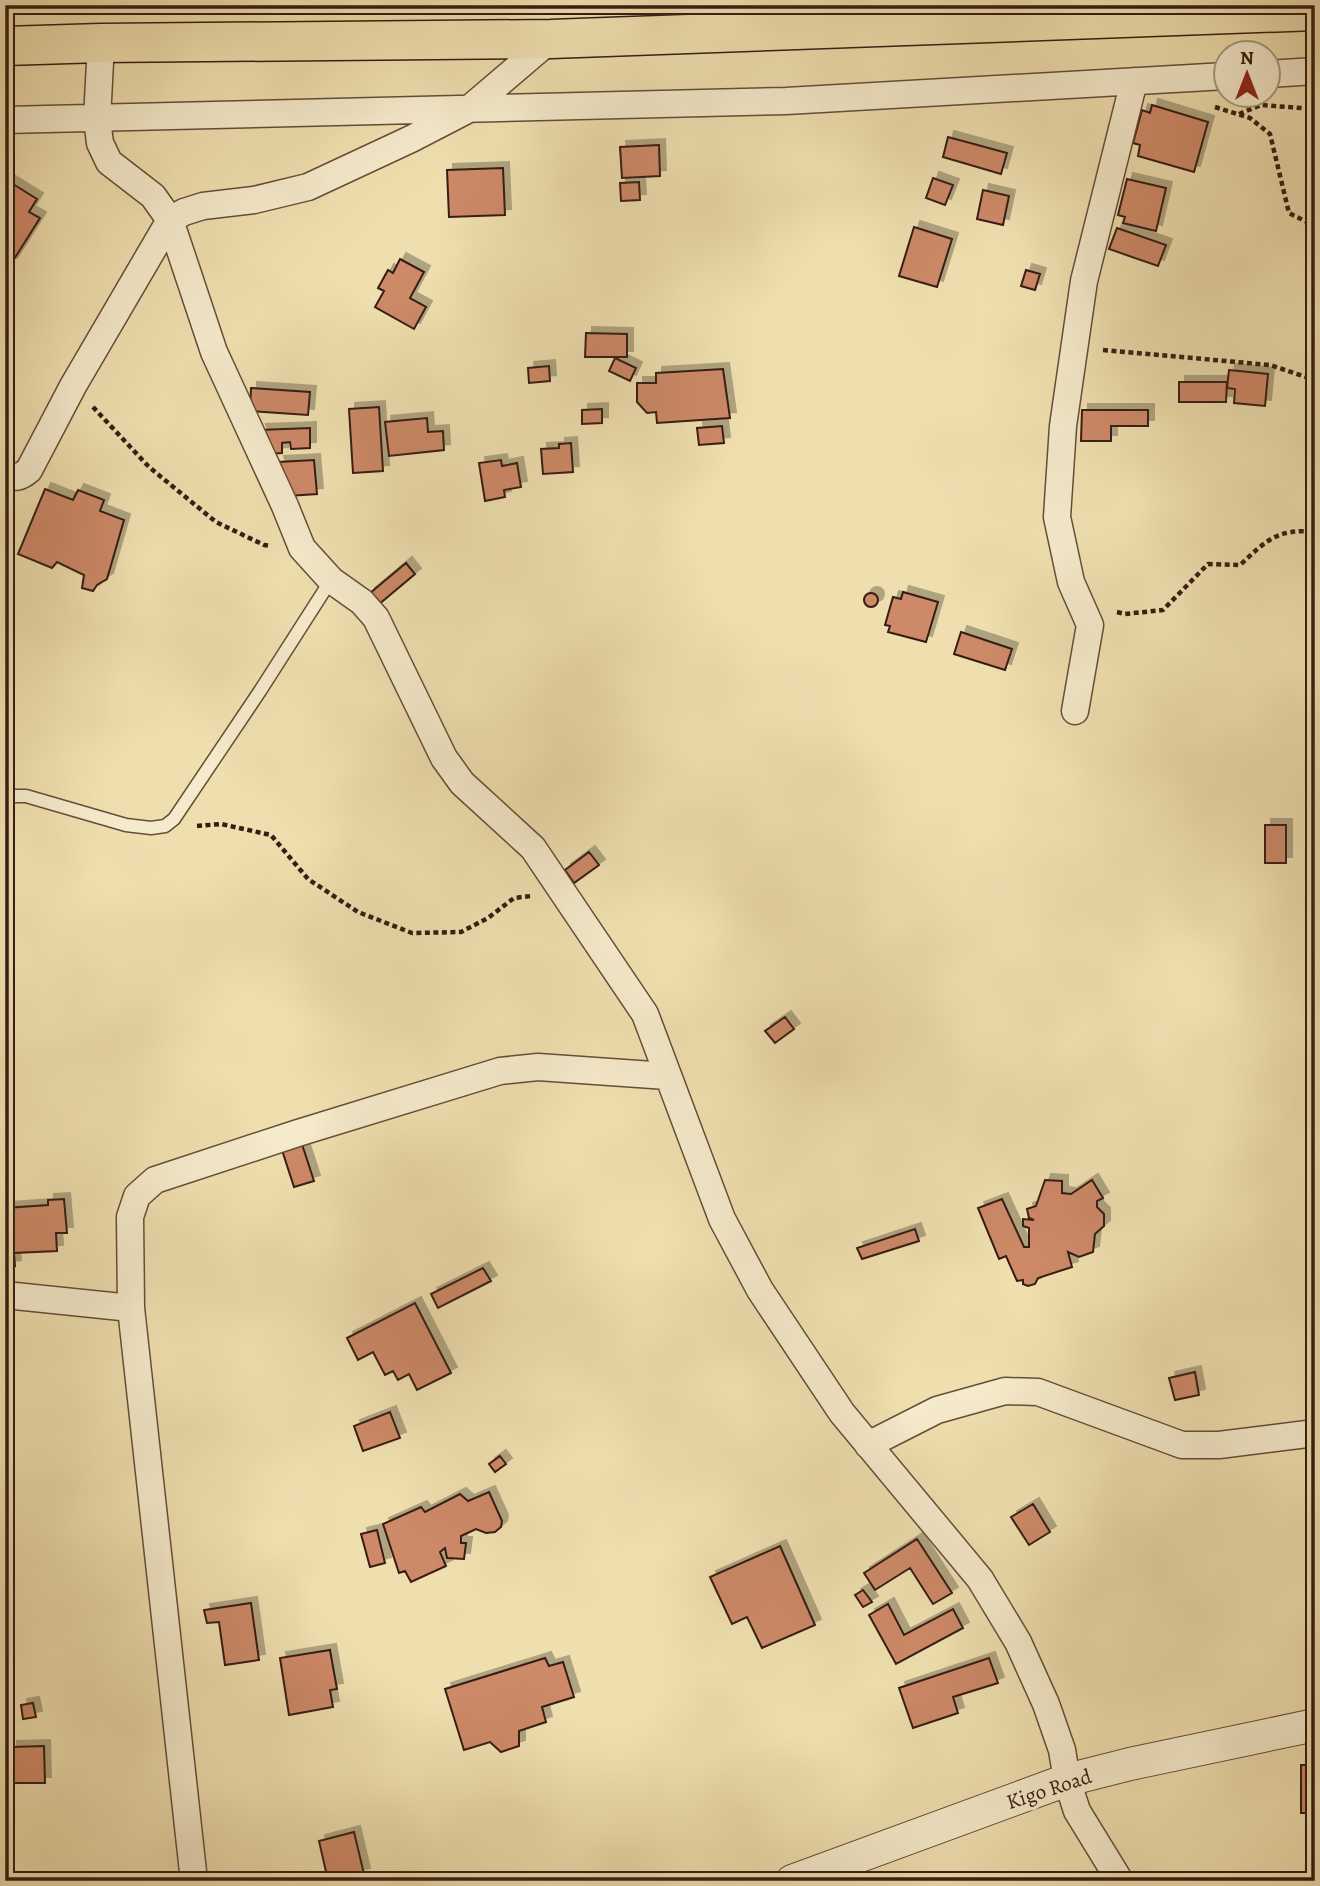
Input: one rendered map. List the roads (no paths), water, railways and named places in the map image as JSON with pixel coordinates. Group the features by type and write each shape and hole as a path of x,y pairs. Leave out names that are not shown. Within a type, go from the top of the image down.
{"highway":[{"path":"5,46 551,39 1315,11"}],"street":[{"path":"5,474 11,478 22,477 29,470 170,220 203,206 254,200 308,187 411,139 469,108 551,39"},
{"path":"101,43 97,119 100,142 109,162 153,196 170,220 214,352 302,548 331,580 362,602 376,618 444,758 462,783 533,848 645,1014 722,1219 760,1290 842,1413 980,1579 1012,1632 1046,1704 1062,1750 1067,1780 1077,1811 1120,1881"},
{"path":"1282,73 1315,71"},
{"path":"5,120 786,101 1212,77"},
{"path":"1075,711 1090,625 1071,582 1057,517 1063,426 1084,281 1134,81"},
{"path":"194,1881 131,1308 130,1217 136,1196 155,1180 500,1071 538,1067 667,1076"},
{"path":"5,1295 131,1308"},
{"path":"869,1445 937,1410 1005,1391 1038,1392 1182,1445 1219,1446 1315,1433"},
{"name":"Kigo Road","path":"792,1881 1067,1780 1315,1725"}],"lane":[{"path":"5,796 26,796 125,825 151,828 165,826 174,819 237,726 331,580"}]}
